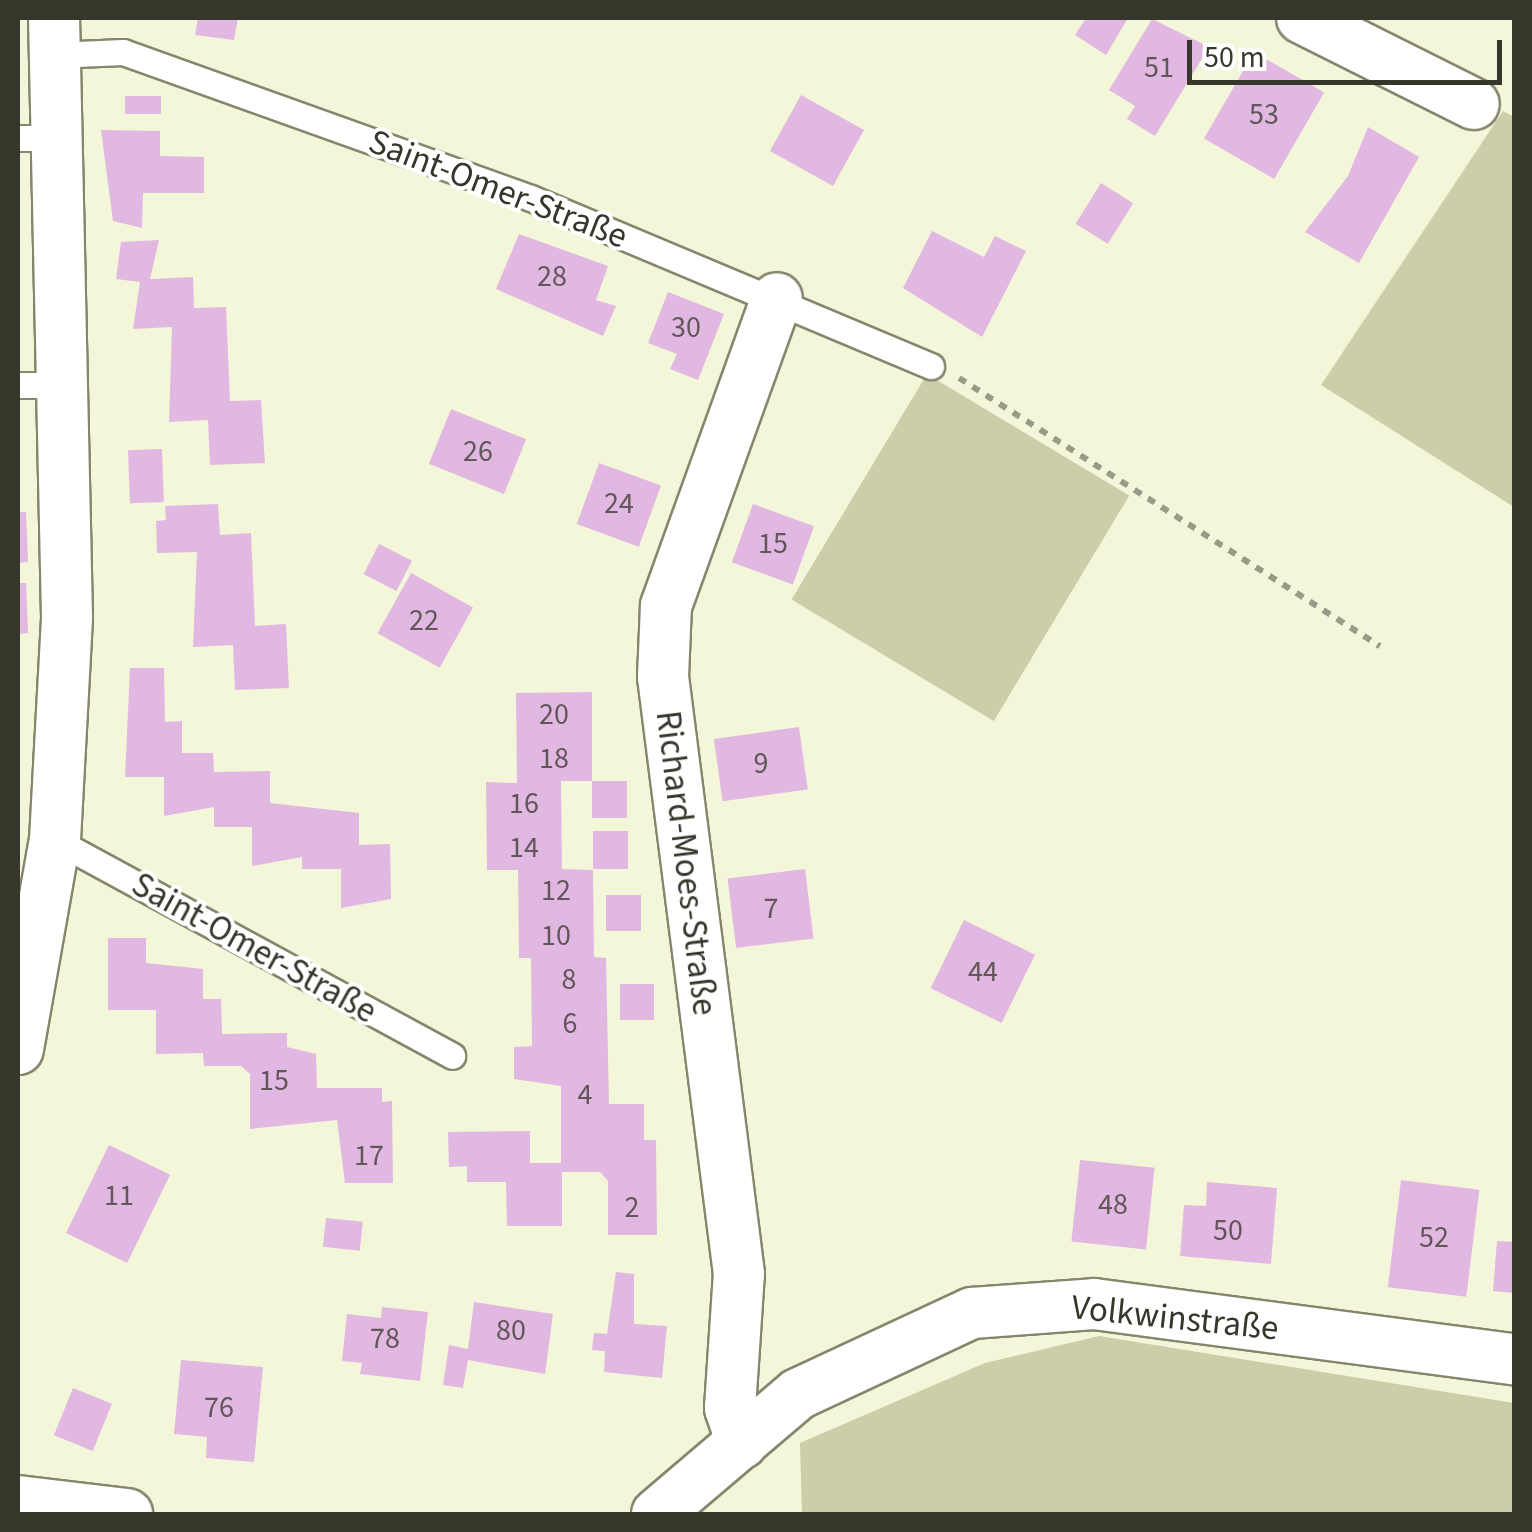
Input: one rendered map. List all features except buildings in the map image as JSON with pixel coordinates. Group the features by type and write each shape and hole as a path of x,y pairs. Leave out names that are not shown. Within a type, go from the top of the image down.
{"street":[{"path":"1302,18 1474,104"},
{"name":"Saint-Omer-Straße","path":"18,1049 55,840 40,724 35,138 54,36"},
{"name":"Richard-Moes-Straße","path":"742,1443 730,1408 740,1274 663,677 666,606 777,298"},
{"name":"Volkwinstraße","path":"657,1514 742,1443 854,1361 972,1313 1094,1304 1514,1359"},
{"path":"18,1502 127,1514"}],"lane":[{"name":"Saint-Omer-Straße","path":"54,36 123,52 531,198 932,366"},
{"name":"Saint-Omer-Straße","path":"55,840 452,1056"}],"path":[{"path":"932,366 1177,510 1380,646"}],"green space":[{"path":"1503,111 1514,117 1514,507 1321,385"},
{"path":"927,374 1129,496 994,721 792,599"},
{"path":"1099,1336 1514,1403 1514,1514 802,1514 800,1443 985,1363"}]}
